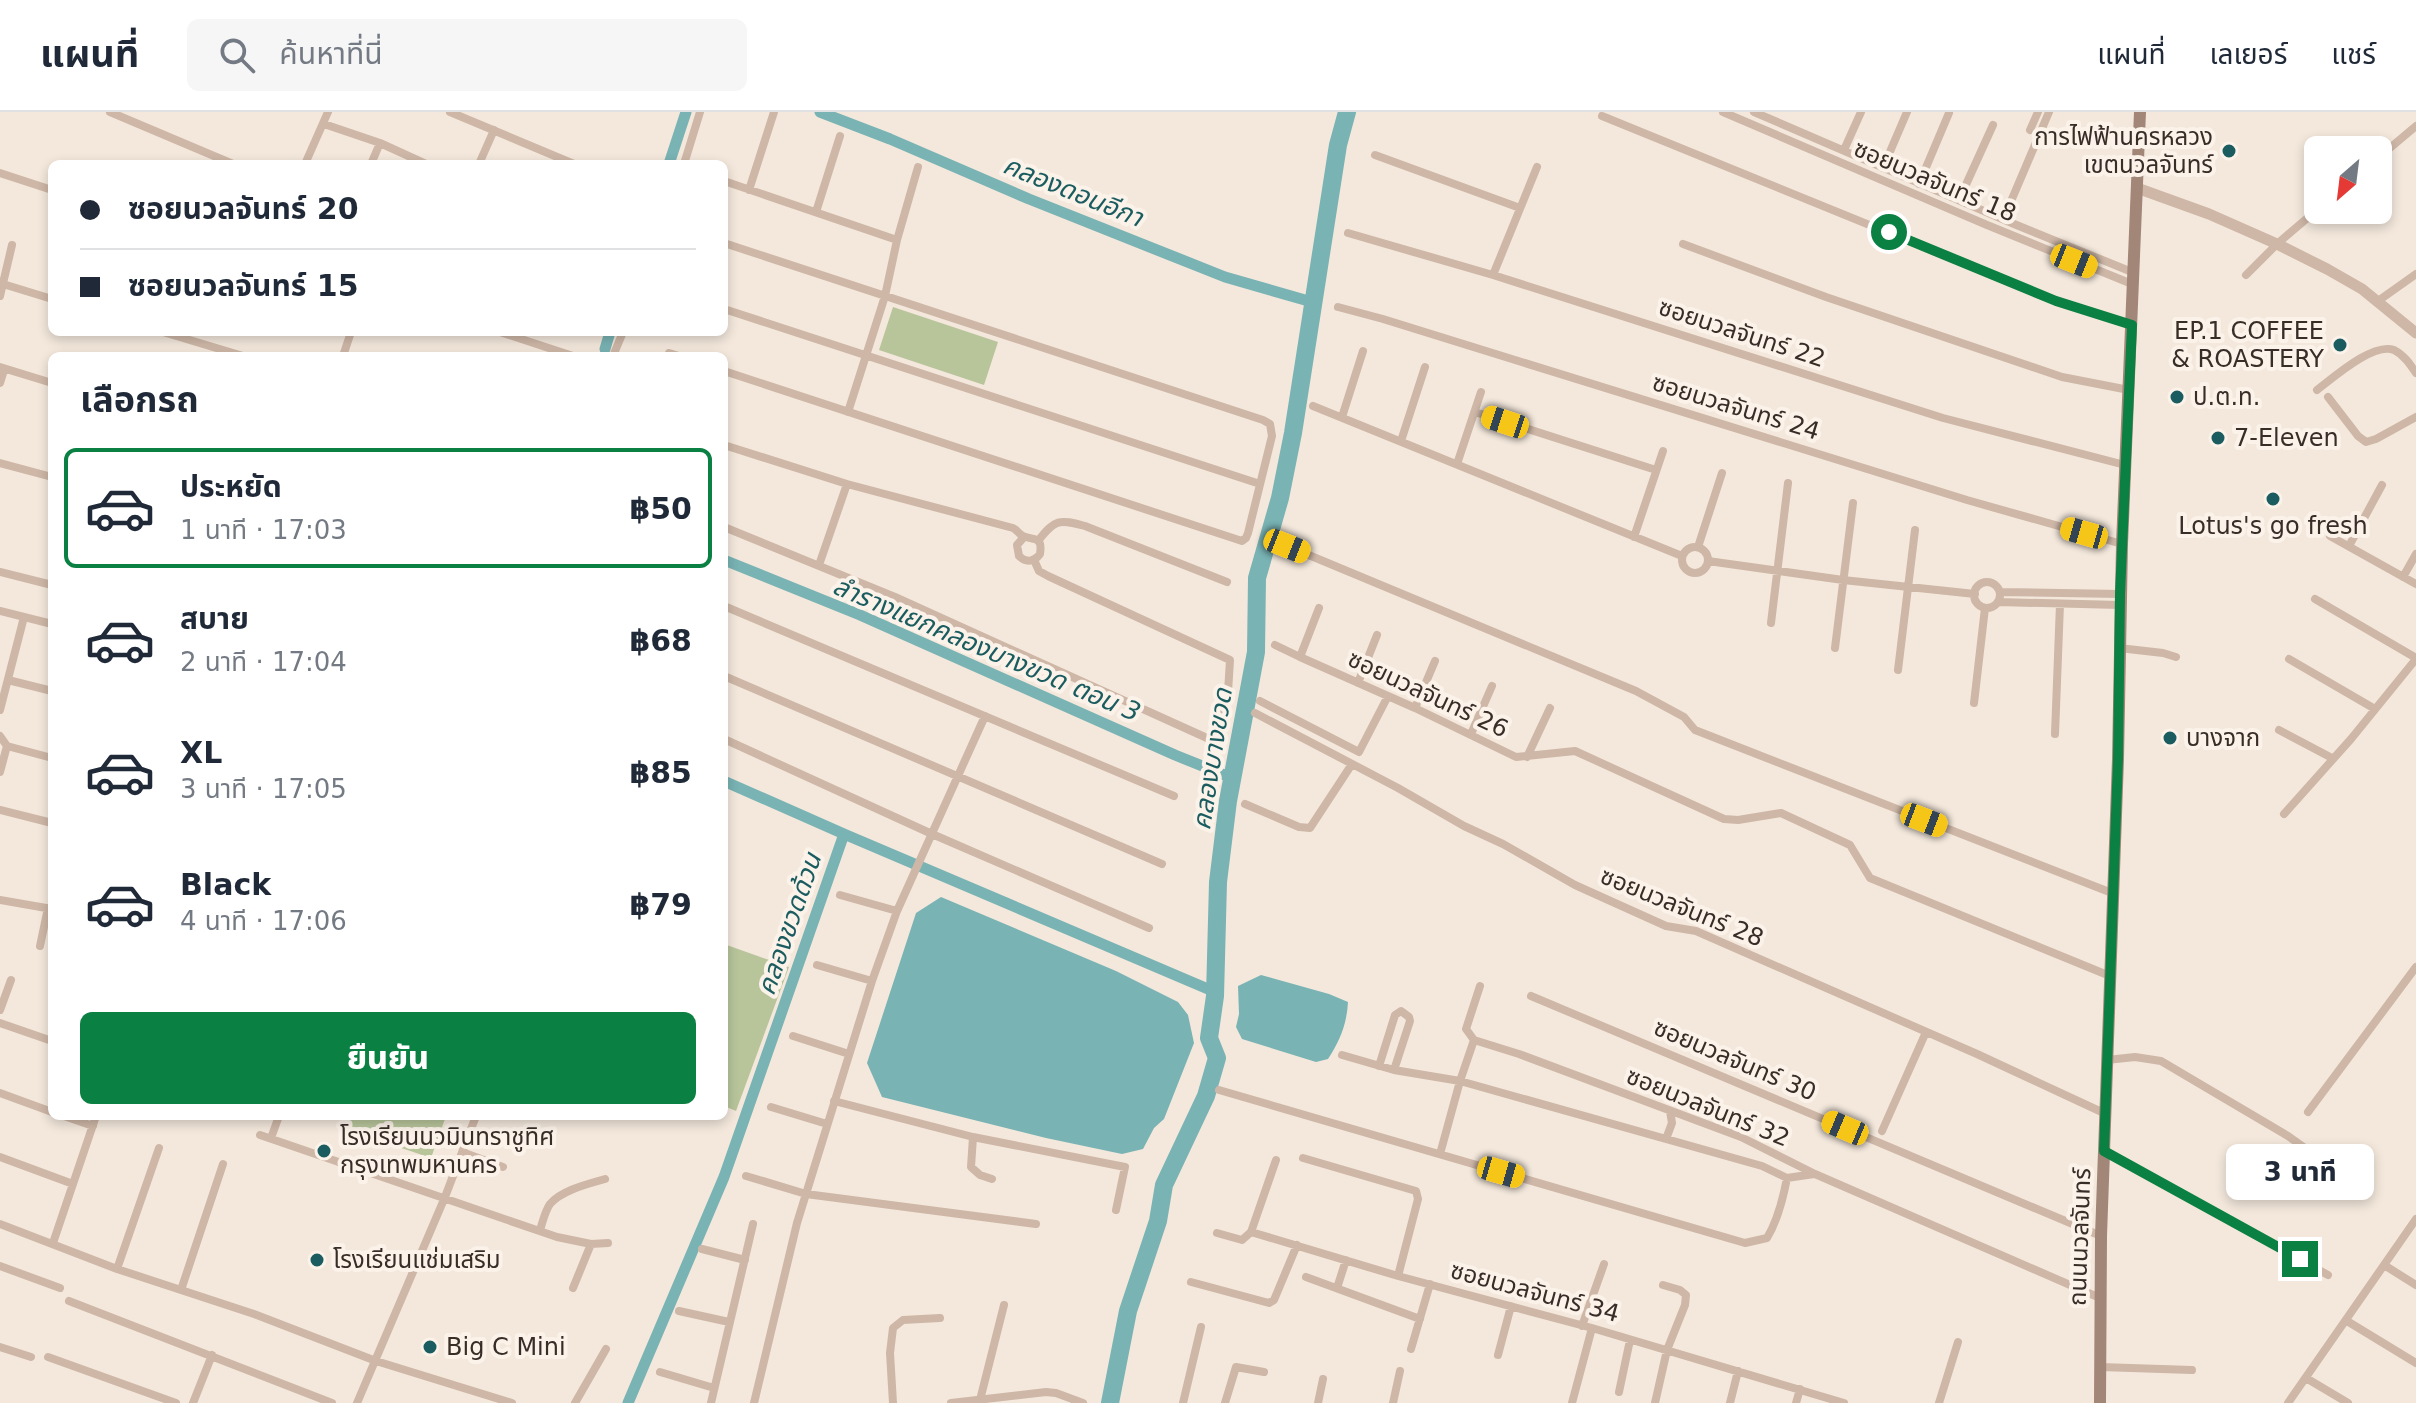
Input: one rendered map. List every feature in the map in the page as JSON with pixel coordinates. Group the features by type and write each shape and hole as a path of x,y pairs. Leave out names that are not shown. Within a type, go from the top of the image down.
{"main road":[{"name":"ถนนนวลจันทร์","path":"2100,1403 2101,1236 2118,759 2120,600 2140,112"}],"street":[{"path":"110,112 224,160"},
{"path":"307,160 328,112"},
{"path":"450,112 565,160"},
{"path":"685,160 700,112"},
{"path":"749,190 774,112"},
{"name":"ซอยนวลจันทร์ 18","path":"1723,112 1987,225 2132,278"},
{"path":"1754,112 2132,278"},
{"path":"1844,150 1861,112"},
{"path":"1883,168 1907,112"},
{"path":"2030,130 2038,112"},
{"path":"2006,213 2049,112"},
{"path":"1919,184 1949,113"},
{"path":"1602,116 2056,301 2132,325"},
{"path":"1773,133 1778,122"},
{"path":"324,124 380,143 417,160"},
{"path":"1959,200 1993,125"},
{"path":"2392,146 2416,126"},
{"path":"481,160 494,130"},
{"path":"816,212 840,136"},
{"path":"373,160 380,143"},
{"path":"1375,155 1520,208"},
{"path":"848,412 885,296 918,167"},
{"path":"1493,275 1537,167"},
{"path":"0,173 48,189"},
{"path":"728,182 897,240"},
{"path":"2137,188 2209,214 2327,269 2378,301 2416,333"},
{"path":"2246,275 2304,221"},
{"name":"ซอยนวลจันทร์ 22","path":"1348,233 1493,275 1943,418 2125,465"},
{"path":"728,244 1263,420 1270,424 1272,436 1248,533 1242,541 728,372"},
{"path":"1683,244 2062,377 2129,390"},
{"path":"0,296 12,245"},
{"path":"2378,301 2416,274"},
{"path":"3,284 48,298"},
{"name":"ซอยนวลจันทร์ 24","path":"1338,307 2122,544"},
{"path":"728,310 1260,484"},
{"path":"176,336 230,352"},
{"path":"512,336 561,352"},
{"path":"2317,390 2351,364 2378,350 2390,348 2403,356 2416,373"},
{"path":"1342,417 1363,351"},
{"path":"1401,441 1425,367"},
{"path":"0,383 2,368 48,382"},
{"path":"1457,464 1481,392"},
{"path":"2328,397 2366,442 2416,417"},
{"path":"1313,406 1682,556"},
{"path":"1475,412 1656,470"},
{"path":"728,446 847,484 1013,528 1024,537"},
{"path":"1634,537 1663,451"},
{"path":"0,463 48,476"},
{"path":"1698,547 1722,473"},
{"path":"1771,623 1788,483"},
{"path":"819,565 847,484"},
{"path":"2349,546 2382,485"},
{"path":"1835,648 1853,503"},
{"path":"1038,541 1050,525 1058,521 1069,522 1227,582"},
{"path":"728,529 895,597 1207,738 1215,737 1228,692 1230,660 1048,576 1039,571 1034,560"},
{"path":"1898,670 1915,530"},
{"path":"1029,536 1041,545 1040,554 1034,560 1028,561 1019,556 1017,545 1024,537 1029,536"},
{"path":"2330,536 2416,584"},
{"path":"1287,546 1636,691 1684,717 1695,730 2112,893"},
{"path":"1698,547 1705,552 1708,561 1702,572 1692,574 1684,569 1682,556 1688,548 1698,547"},
{"path":"2403,577 2416,554"},
{"path":"1708,561 1975,594"},
{"path":"0,572 48,584"},
{"path":"1987,582 1995,585 1999,597 1993,606 1985,608 1978,604 1975,594 1979,585 1987,582"},
{"path":"1999,597 2120,600"},
{"path":"1999,597 2060,604 2120,600"},
{"path":"2284,814 2351,739 2416,658 2315,599"},
{"path":"2055,734 2060,604"},
{"path":"728,608 1174,796"},
{"path":"1300,657 1319,608"},
{"path":"1974,703 1985,608"},
{"path":"0,611 48,623"},
{"path":"0,710 24,617"},
{"path":"1358,683 1377,635"},
{"name":"ซอยนวลจันทร์ 26","path":"1275,645 1516,757 1575,751 1724,819 1738,820 1781,813 1850,845 1870,878 2110,976"},
{"path":"2119,648 2176,657"},
{"path":"2289,659 2375,709"},
{"path":"1415,708 1435,661"},
{"path":"728,678 1162,864"},
{"path":"8,680 48,690"},
{"path":"1471,734 1492,686"},
{"path":"1260,701 1359,752 1388,696"},
{"path":"1527,757 1550,708"},
{"name":"ซอยนวลจันทร์ 28","path":"1255,713 1575,885 1666,926 1696,931 2106,1114"},
{"path":"754,1403 797,1223 872,981 897,911 985,716"},
{"path":"2279,730 2332,758"},
{"path":"0,736 7,746 48,757"},
{"path":"728,741 1149,928"},
{"path":"0,772 7,746"},
{"path":"1245,804 1299,827 1310,828 1352,764"},
{"path":"0,810 48,822"},
{"path":"840,895 897,911"},
{"path":"0,900 48,908"},
{"path":"40,946 48,916"},
{"path":"817,965 872,981"},
{"path":"2308,1112 2416,967"},
{"path":"0,1010 11,980"},
{"path":"1440,1154 1474,1040 1466,1029 1480,986"},
{"name":"ซอยนวลจันทร์ 30","path":"1531,996 2101,1236"},
{"path":"1379,1066 1395,1015 1401,1011 1410,1021 1394,1070"},
{"path":"0,1023 48,1040"},
{"path":"1882,1131 1926,1032"},
{"path":"793,1036 849,1054"},
{"name":"ซอยนวลจันทร์ 32","path":"1474,1040 1741,1137 1815,1174 2100,1298"},
{"path":"1342,1055 1394,1070 1460,1081 1762,1166 1787,1178 1815,1174"},
{"path":"2107,1060 2135,1057 2161,1061 2288,1136 2365,1191"},
{"path":"1219,1090 1745,1243 1767,1238 1770,1234 1787,1178"},
{"path":"0,1093 48,1111"},
{"path":"834,1101 973,1137 1125,1167 1116,1210"},
{"path":"771,1107 827,1124"},
{"path":"1666,1139 1672,1123 1670,1111"},
{"path":"76,1120 93,1126"},
{"path":"53,1243 95,1120"},
{"path":"271,1138 278,1120"},
{"path":"357,1403 474,1120"},
{"path":"260,1135 557,1237 591,1244 608,1243"},
{"path":"973,1137 971,1167 980,1175 992,1179"},
{"path":"117,1269 159,1148"},
{"path":"2104,1151 2328,1275"},
{"path":"462,1152 503,1167"},
{"path":"0,1157 73,1184"},
{"path":"1303,1158 1416,1191 1418,1199 1398,1276"},
{"path":"1251,1232 1276,1160"},
{"path":"181,1290 223,1164"},
{"path":"746,1176 806,1194 1036,1224"},
{"path":"540,1230 553,1201 576,1188 605,1179"},
{"path":"2288,1403 2416,1219"},
{"path":"0,1224 376,1361 512,1403"},
{"path":"711,1403 753,1224"},
{"name":"ซอยนวลจันทร์ 34","path":"1217,1233 1242,1240 1251,1232 1844,1403"},
{"path":"573,1288 591,1244"},
{"path":"1191,1282 1269,1303 1274,1300 1297,1245"},
{"path":"702,1249 745,1260"},
{"path":"1337,1288 1346,1260"},
{"path":"1582,1326 1604,1264"},
{"path":"2384,1265 2416,1285"},
{"path":"0,1266 60,1288"},
{"path":"1306,1277 1420,1319"},
{"path":"1411,1349 1430,1284"},
{"path":"1655,1403 1667,1350 1686,1295 1663,1285"},
{"path":"69,1301 332,1403"},
{"path":"980,1400 1004,1305"},
{"path":"1498,1355 1511,1306"},
{"path":"679,1311 729,1322"},
{"path":"893,1403 890,1353 893,1328 903,1320 940,1318"},
{"path":"2347,1321 2416,1363"},
{"path":"1183,1403 1201,1327"},
{"path":"1572,1403 1592,1328"},
{"path":"1619,1392 1630,1340"},
{"path":"1939,1403 1958,1342"},
{"path":"0,1347 31,1357"},
{"path":"575,1403 606,1349"},
{"path":"193,1403 212,1355"},
{"path":"48,1357 176,1403"},
{"path":"1225,1403 1234,1369 1239,1367 1264,1372"},
{"path":"2100,1367 2192,1370"},
{"path":"1393,1403 1400,1371"},
{"path":"1730,1403 1738,1371"},
{"path":"660,1372 714,1388"},
{"path":"2306,1378 2348,1403"},
{"path":"1318,1403 1323,1379"},
{"path":"1796,1403 1800,1389"},
{"path":"951,1403 1046,1392 1083,1403"}],"green space":[{"path":"893,307 998,342 984,385 879,350"},
{"path":"728,945 789,967 736,1111 728,1108"},
{"path":"348,1120 445,1120 431,1158 345,1129"}],"water":[{"path":"941,897 1116,971 1178,1002 1188,1015 1194,1043 1164,1119 1154,1128 1143,1149 1122,1154 882,1097 867,1063 916,913"},
{"path":"1261,975 1348,1002 1342,1032 1328,1059 1316,1062 1242,1039 1236,1027 1238,986"}],"waterway":[{"path":"670,160 686,112"},
{"name":"คลองดอนอีกา","path":"820,112 1225,277 1312,302"},
{"name":"คลองบางขวด","path":"1110,1403 1128,1311 1158,1221 1164,1185 1206,1096 1217,1058 1209,1038 1215,996 1218,882 1228,801 1256,652 1257,578 1280,498 1293,433 1338,145 1347,112"},
{"path":"605,349 609,336"},
{"name":"ลำรางแยกคลองบางขวด ตอน 3","path":"728,562 860,615 1232,778"},
{"path":"728,783 844,834"},
{"name":"คลองขวดด้วน","path":"628,1403 724,1177 844,834 1215,992"}],"place":[{"name":"การไฟฟ้านครหลวง เขตนวลจันทร์","path":"2229,151"},
{"name":"EP.1 COFFEE & ROASTERY","path":"2340,345"},
{"name":"ป.ต.ท.","path":"2177,397"},
{"name":"7-Eleven","path":"2218,438"},
{"name":"Lotus's go fresh","path":"2273,499"},
{"name":"บางจาก","path":"2170,738"},
{"name":"โรงเรียนนวมินทราชูทิศ กรุงเทพมหานคร","path":"324,1151"},
{"name":"โรงเรียนแช่มเสริม","path":"317,1260"},
{"name":"Big C Mini","path":"430,1347"}],"route":[{"path":"1889,232 2056,301 2132,325 2120,594 2118,759 2104,1151 2300,1259"}]}
